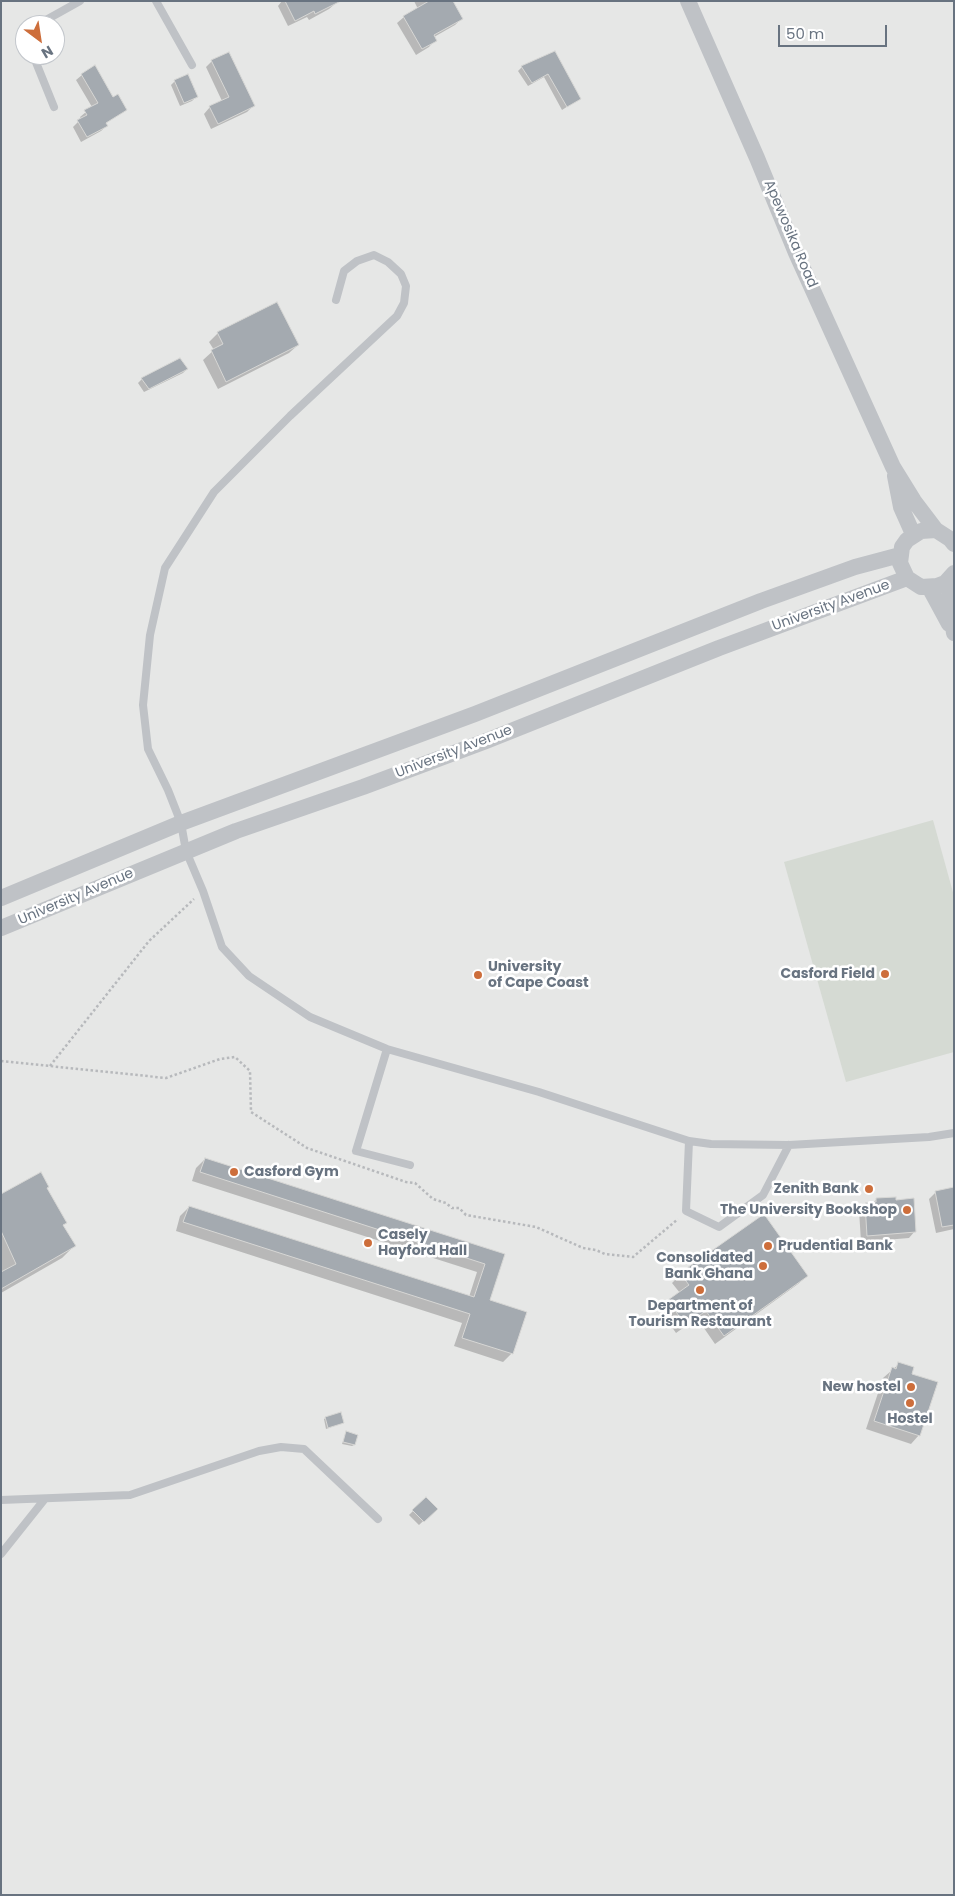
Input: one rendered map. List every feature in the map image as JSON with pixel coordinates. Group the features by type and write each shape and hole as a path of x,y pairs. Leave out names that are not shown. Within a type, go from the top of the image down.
{"street":[{"name":"Apewosika Road","path":"688,1 758,158 796,253 893,467"},
{"path":"893,467 914,501 936,530 953,540"},
{"path":"893,467 901,507 913,534"},
{"path":"936,530 920,531 913,534 902,547 900,563 907,578 913,583 929,588 945,583 952,575"},
{"name":"University Avenue","path":"1,898 181,823 475,714 761,601 855,567 900,555"},
{"path":"952,575 949,600 953,632"},
{"name":"University Avenue","path":"1,928 186,851 504,734 719,648 907,578"},
{"path":"929,588 953,632"}],"lane":[{"path":"55,15 80,1"},
{"path":"156,1 192,65"},
{"path":"38,65 54,107"},
{"path":"336,300 344,272 357,260 374,255 388,262 401,274 406,286 404,303 397,316 290,416 214,492 165,568 150,634 143,705 148,749 168,790 181,823 186,851 222,947 249,976 310,1017 387,1049 539,1092 689,1141 710,1144 789,1145 929,1137 954,1133"},
{"path":"387,1049 356,1151 410,1165"},
{"path":"689,1141 686,1211 719,1227 763,1195 789,1145"},
{"path":"1,1500 44,1500 130,1495 259,1451 281,1447 304,1449 378,1520"},
{"path":"1,1554 44,1500"}],"path":[{"path":"50,1066 149,941 202,891"}],"shaded area":[{"name":"University of Cape Coast","path":"1,1 954,1 954,1895 1,1895"},
{"name":"Casford Field","path":"933,820 954,896 954,1052 846,1082 784,862"}],"building":[{"path":"285,1 341,1 315,14 314,11 295,21"},
{"path":"429,1 453,1 463,19 434,35 437,41 422,49 403,16"},
{"path":"555,51 581,99 567,107 548,74 532,83 521,66"},
{"path":"229,52 255,106 218,124 209,106 229,97 211,60"},
{"path":"95,65 113,97 118,94 127,110 106,123 108,126 87,137 77,120 87,115 84,110 98,103 81,74"},
{"path":"188,74 198,97 184,103 174,80"},
{"path":"277,302 299,345 226,382 211,350 223,344 217,332"},
{"path":"180,358 188,369 149,389 141,378"},
{"path":"205,1158 505,1254 490,1300 527,1312 513,1354 462,1338 470,1314 183,1222 189,1206 474,1297 485,1264 200,1172"},
{"path":"41,1172 49,1187 47,1188 67,1223 63,1225 76,1246 1,1289 1,1272 16,1264 1,1231 1,1194"},
{"path":"954,1187 954,1225 942,1227 935,1191"},
{"path":"896,1197 896,1200 914,1198 916,1232 867,1236 865,1203 876,1202 876,1198"},
{"path":"764,1214 808,1276 724,1336 706,1311 685,1325 668,1300 689,1285 680,1273"},
{"path":"898,1362 914,1367 912,1374 938,1382 920,1436 874,1421 892,1367 896,1369"},
{"path":"341,1412 344,1423 328,1428 325,1417"},
{"path":"346,1431 358,1435 355,1445 343,1442"},
{"path":"426,1497 438,1509 424,1522 412,1510"}],"place":[{"name":"Casford Field","path":"885,974"},
{"name":"University of Cape Coast","path":"478,975"},
{"name":"Casford Gym","path":"234,1172"},
{"name":"Zenith Bank","path":"869,1189"},
{"name":"The University Bookshop","path":"907,1210"},
{"name":"Casely Hayford Hall","path":"368,1243"},
{"name":"Prudential Bank","path":"768,1246"},
{"name":"Consolidated Bank Ghana","path":"763,1266"},
{"name":"Department of Tourism Restaurant","path":"700,1290"},
{"name":"New hostel","path":"911,1387"},
{"name":"Hostel","path":"910,1403"}]}
